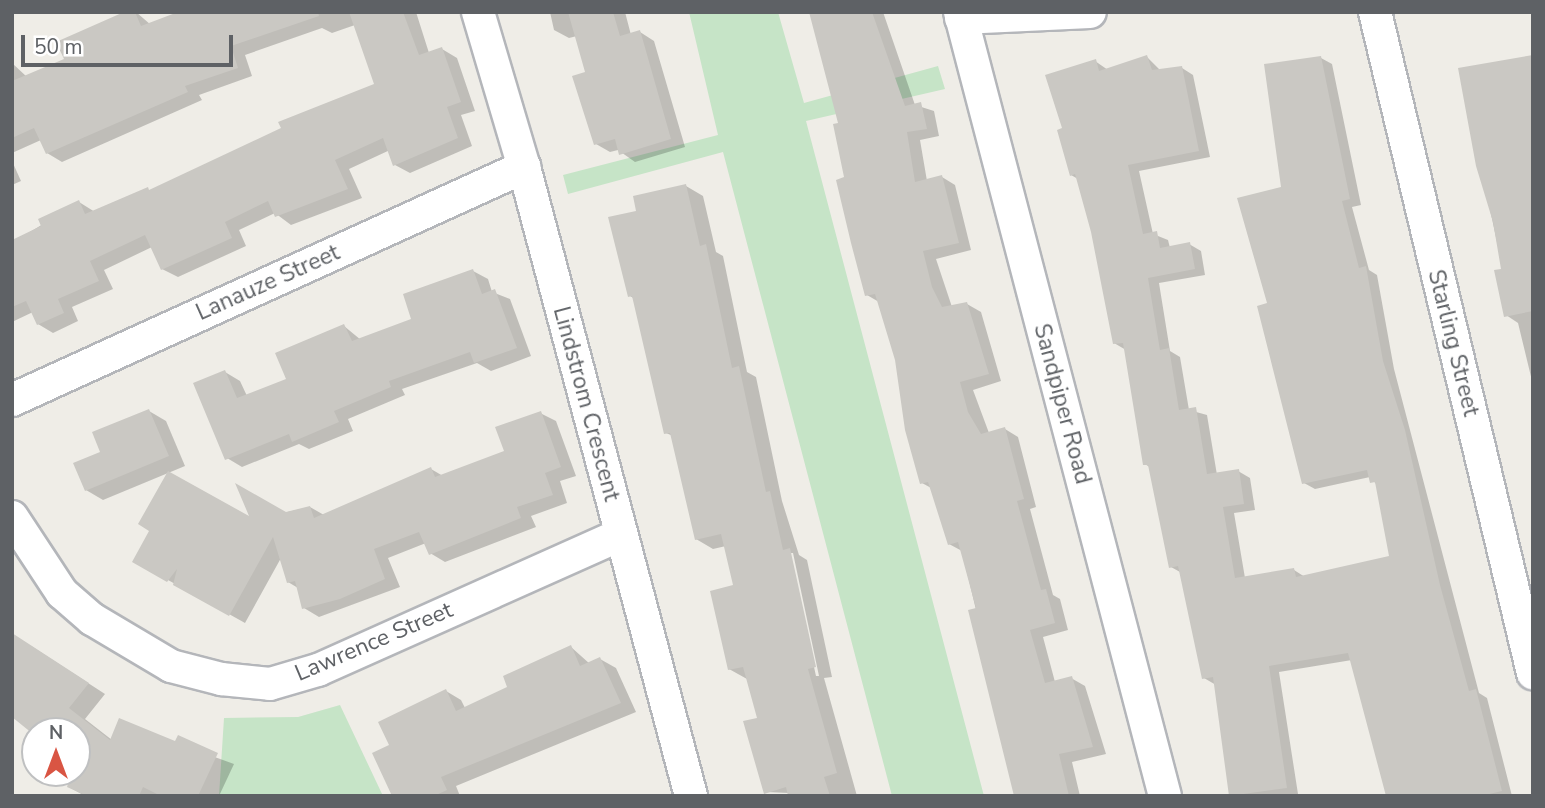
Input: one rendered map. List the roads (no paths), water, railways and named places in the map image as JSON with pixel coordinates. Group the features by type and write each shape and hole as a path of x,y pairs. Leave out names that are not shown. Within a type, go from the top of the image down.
{"street":[{"name":"Lindstrom Crescent","path":"478,12 524,167 691,796"},
{"path":"960,15 1090,12"},
{"name":"Starling Street","path":"1375,12 1533,673"},
{"name":"Sandpiper Road","path":"960,15 1164,796"},
{"name":"Lanauze Street","path":"12,400 524,167"},
{"name":"Lawrence Street","path":"12,517 62,593 101,625 171,666 222,679 270,684 318,670 620,535"}]}
